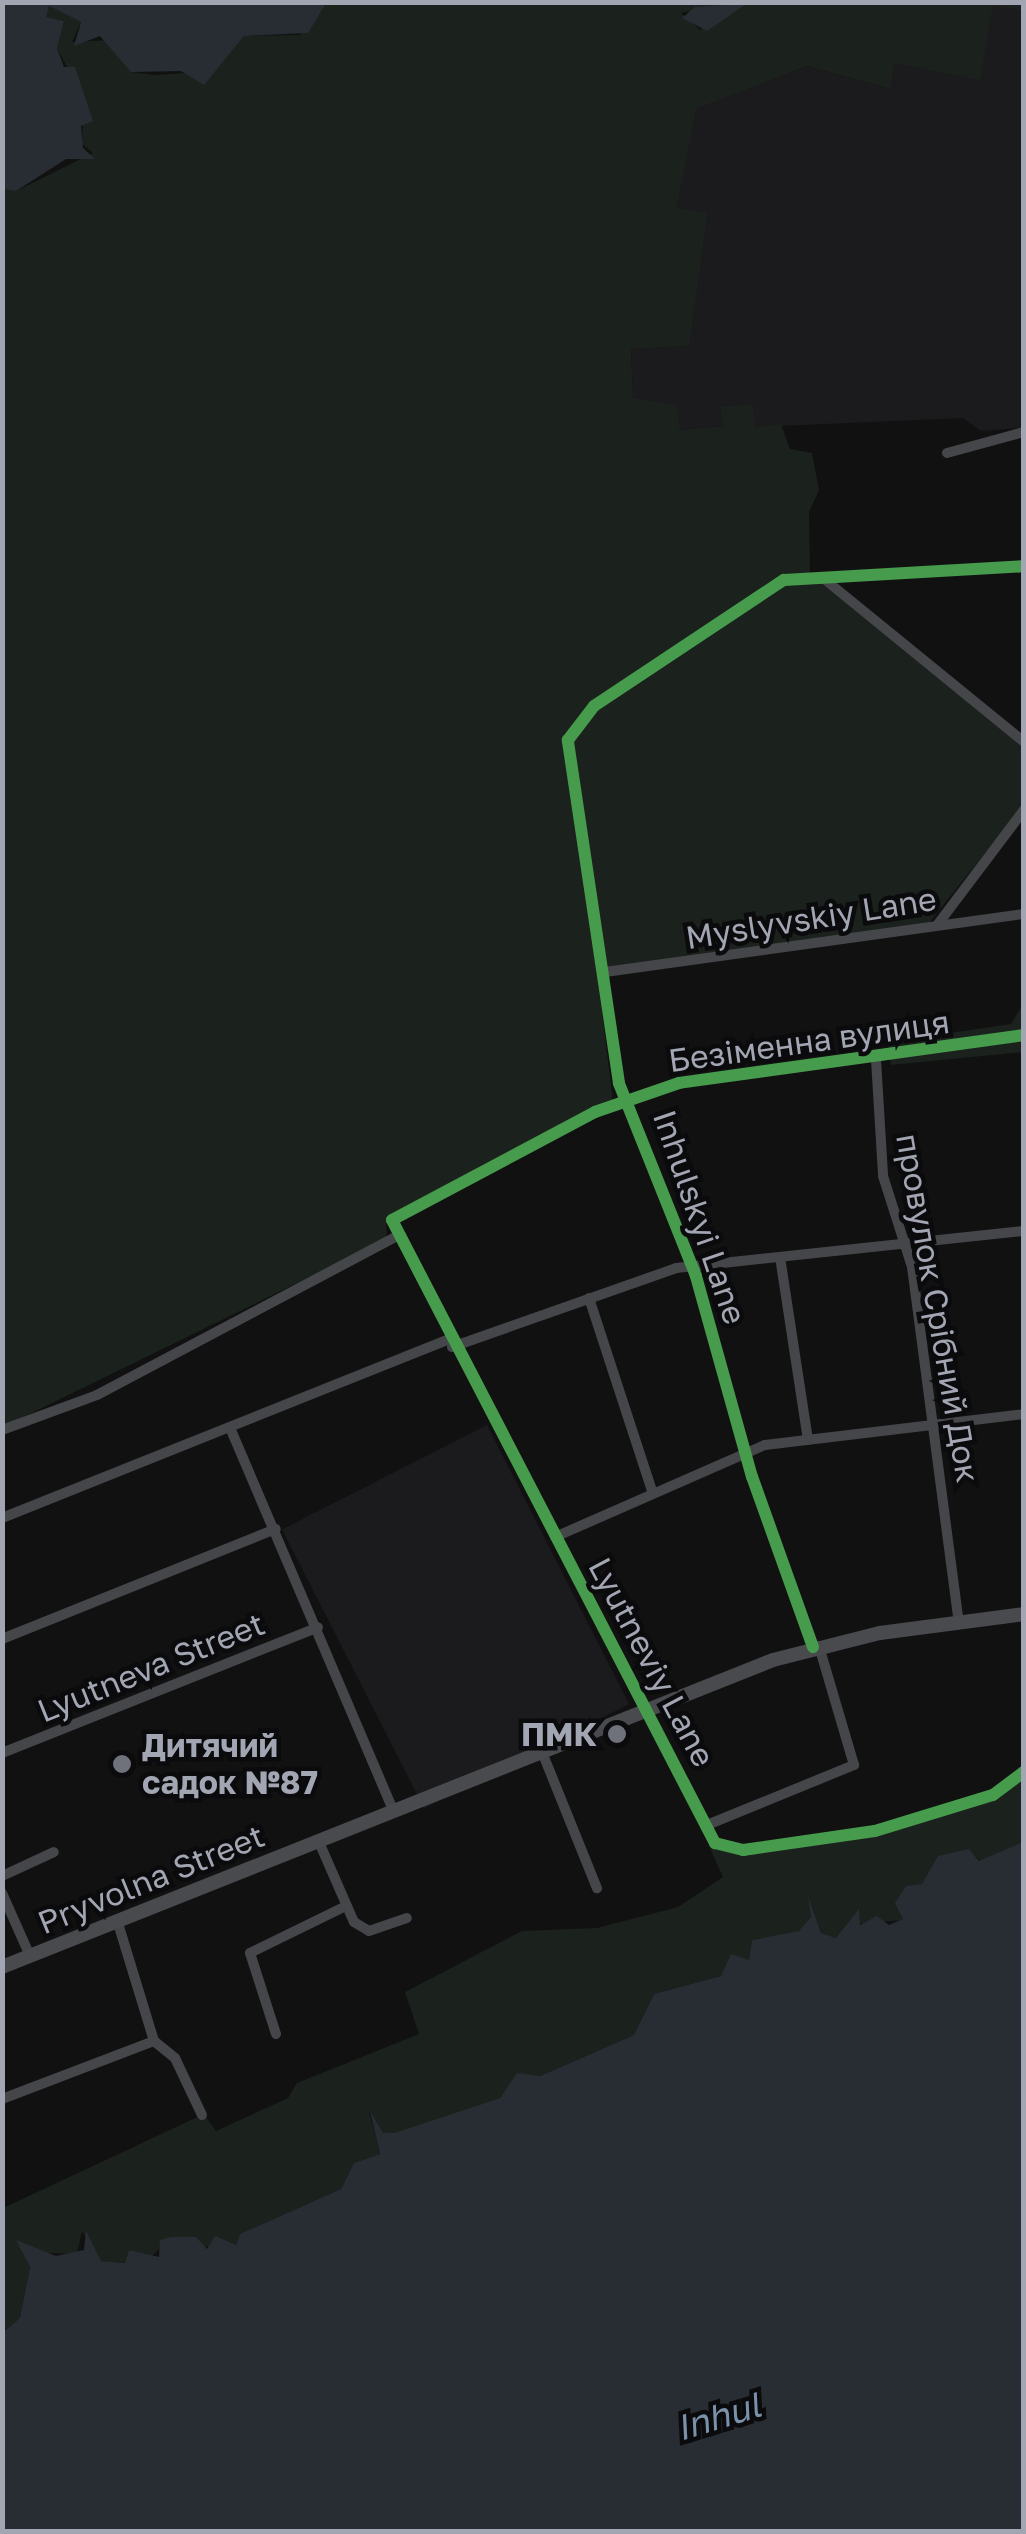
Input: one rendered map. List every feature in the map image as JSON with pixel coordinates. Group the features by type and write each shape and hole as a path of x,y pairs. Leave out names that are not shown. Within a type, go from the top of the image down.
{"street":[{"path":"947,454 1024,432"},
{"path":"822,577 1024,566"},
{"path":"822,577 1024,742"},
{"name":"Inhulskyi Lane","path":"707,1825 854,1765 689,1266 630,1102 568,740 594,706 770,586 822,577"},
{"path":"938,925 1024,810"},
{"name":"Myslyvskiy Lane","path":"605,972 1024,914"},
{"name":"Безіменна вулиця","path":"392,1220 630,1102 678,1083 876,1060 1024,1035"},
{"name":"провулок Срібний Док","path":"876,1060 884,1176 903,1241 935,1427 959,1622"},
{"name":"Lyutneviy Lane","path":"392,1220 450,1343 647,1708 715,1843 742,1850 858,1834 993,1796 1024,1772"},
{"path":"2,1518 450,1343 689,1266 1024,1231"},
{"path":"2,1430 97,1396 397,1236"},
{"path":"780,1257 808,1440"},
{"path":"589,1298 652,1491"},
{"path":"554,1538 652,1491 748,1452 808,1440 1024,1414"},
{"path":"231,1430 318,1626 394,1812"},
{"path":"2,1639 276,1529"},
{"name":"Pryvolna Street","path":"2,1967 647,1708 816,1646 1024,1614"},
{"name":"Lyutneva Street","path":"2,1753 318,1626"},
{"path":"542,1752 597,1888"},
{"path":"319,1842 342,1908 368,1931 407,1918"},
{"path":"2,1876 54,1852"},
{"path":"2,1892 30,1956"},
{"path":"276,2034 250,1953 342,1908"},
{"path":"117,1920 154,2041 175,2058 202,2114"},
{"path":"2,2099 154,2041"}],"shaded area":[{"path":"326,3 728,3 681,13 700,30 748,3 1023,3 1023,11 993,5 980,80 894,63 891,89 807,66 696,109 677,208 708,212 689,346 631,349 633,398 677,405 680,430 723,426 720,407 753,404 755,427 781,424 790,449 812,453 819,490 809,512 810,573 1023,746 1023,806 928,924 597,972 613,1101 386,1219 387,1239 3,1427 3,189 16,191 93,153 82,144 84,99 57,48 64,21 45,17 49,6 81,22 72,42 111,40 131,72 155,75 215,71 244,36 300,35"},
{"path":"993,4 1023,11 1023,428 981,431 963,418 754,427 753,405 723,426 679,430 633,398 631,349 688,346 708,212 677,209 695,109 807,66 891,89 893,63"},
{"path":"1023,1004 1023,1052 891,1065 888,1042 1011,1024"},
{"path":"487,1425 629,1704 424,1808 282,1529"},
{"path":"1023,1769 1023,1844 980,1861 969,1850 896,1903 903,1920 854,1924 836,1938 821,1933 809,1897 811,1917 800,1931 752,1940 749,1961 721,1976 654,1994 634,2035 540,2076 517,2074 500,2098 394,2133 383,2134 369,2111 380,2154 354,2163 341,2189 240,2234 236,2245 159,2249 150,2258 129,2250 126,2263 100,2261 82,2231 77,2254 23,2252 30,2267 20,2318 3,2332 3,2208 204,2114 216,2131 288,2098 297,2083 419,2034 405,1992 522,1931 597,1928 678,1907 723,1877 709,1846 718,1841 743,1847 858,1831 989,1795"}],"water":[{"path":"3,2 326,3 308,33 244,36 204,85 181,71 131,72 100,36 74,46 81,22 49,6 46,17 64,21 57,48 64,67 75,67 93,121 81,126 83,148 95,159 66,159 16,191 3,189"},
{"path":"748,3 707,31 682,18 695,7"},
{"name":"Inhul","path":"1023,1842 1023,2531 3,2531 3,2332 20,2318 30,2267 16,2240 56,2256 84,2250 86,2231 101,2261 125,2263 129,2250 159,2257 160,2240 171,2237 196,2237 207,2249 215,2236 236,2245 240,2234 341,2189 354,2163 380,2154 370,2111 383,2133 394,2133 500,2098 517,2073 540,2076 634,2035 654,1994 721,1976 731,1954 749,1960 752,1940 799,1931 811,1917 808,1895 821,1933 836,1938 859,1909 860,1925 877,1916 889,1925 903,1919 895,1903 906,1886 922,1884 938,1856 969,1849 979,1861"}],"cycle path":[{"path":"813,1647 752,1477 696,1276 619,1083 568,740 594,706 784,580 1024,566"},
{"path":"1024,1035 679,1083 595,1112 392,1220 715,1843 743,1850 875,1831 993,1795 1024,1772"}],"place":[{"name":"ПМК","path":"617,1734"},
{"name":"Дитячий садок №87","path":"122,1764"}]}
